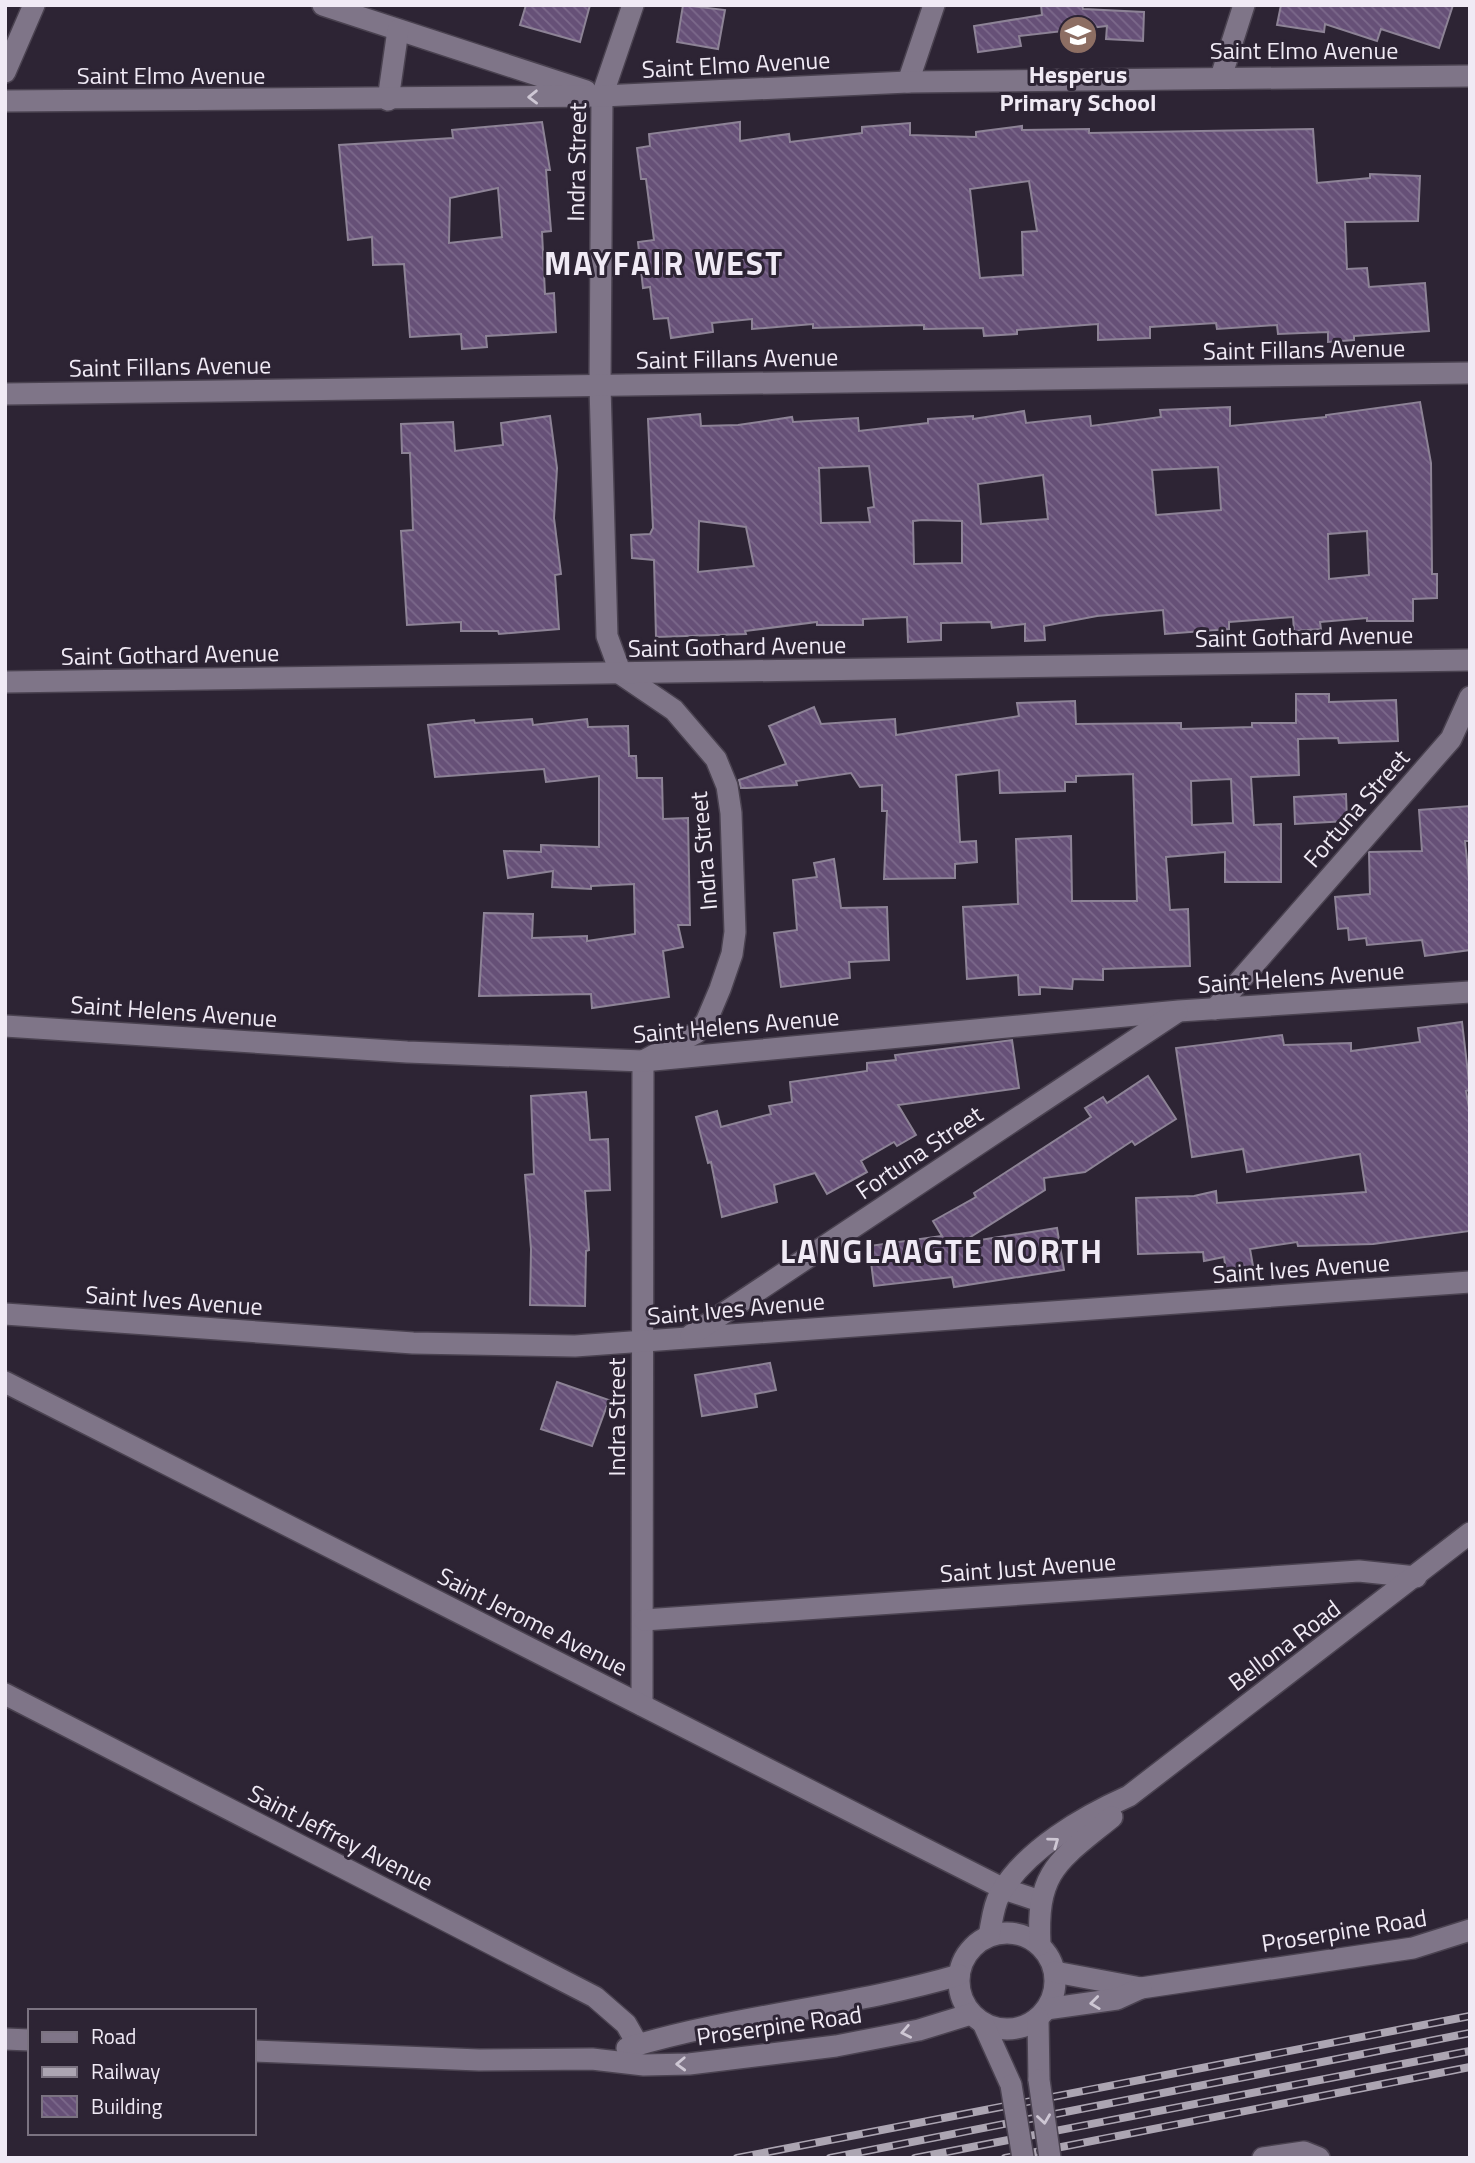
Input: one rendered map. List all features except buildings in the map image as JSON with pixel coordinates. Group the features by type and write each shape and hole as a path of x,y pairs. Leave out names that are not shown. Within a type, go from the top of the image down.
{"street":[{"path":"5,72 34,5"},
{"path":"323,5 602,96"},
{"name":"Indra Street","path":"633,5 602,96 600,386 607,636 621,674 674,710 716,759 727,786 734,850 735,932 732,954 706,1022 696,1033 643,1061 642,1705"},
{"path":"908,82 934,5"},
{"path":"1221,77 1244,5"},
{"path":"388,100 398,30"},
{"name":"Saint Elmo Avenue","path":"5,102 388,100 602,96 908,82 1470,76"},
{"name":"Saint Fillans Avenue","path":"5,394 1470,373"},
{"name":"Saint Gothard Avenue","path":"5,682 1470,660"},
{"name":"Fortuna Street","path":"1215,1009 1451,739 1470,697"},
{"name":"Saint Helens Avenue","path":"5,1026 419,1053 643,1061 1179,1011 1470,992"},
{"name":"Fortuna Street","path":"689,1336 1179,1011"},
{"name":"Saint Ives Avenue","path":"5,1314 413,1343 575,1346 1470,1282"},
{"name":"Saint Jerome Avenue","path":"5,1382 1004,1889 1040,1901"},
{"name":"Bellona Road","path":"1004,1889 1016,1873 1054,1841 1103,1808 1129,1796 1470,1533"},
{"name":"Saint Just Avenue","path":"644,1620 1359,1571 1416,1577"},
{"name":"Saint Jeffrey Avenue","path":"5,1694 595,1997 625,2024 638,2045"},
{"name":"Bellona Road","path":"1040,1901 1043,1887 1061,1861 1112,1817 1129,1796"},
{"path":"989,1936 998,1899 1004,1889"},
{"path":"1040,1901 1040,1945"},
{"name":"Proserpine Road","path":"256,2050 479,2060 592,2059 644,2065 725,2061 836,2046 977,2018 1002,2029 1015,2028 1042,2014 1117,1999 1141,1988 1413,1948 1470,1930"},
{"path":"1023,2158 1011,2085 959,1989 959,1975 969,1951 989,1936 1007,1933 1025,1936 1040,1945 1055,1972 1052,1998 1042,2014 1039,2080 1050,2158"},
{"name":"Proserpine Road","path":"1055,1972 1141,1988"},
{"name":"Proserpine Road","path":"592,2059 638,2045 738,2022 877,1998 959,1975"},
{"path":"5,2039 28,2040"},
{"path":"1263,2158 1304,2152 1319,2158"}],"railway":[{"path":"737,2158 1470,2016"},
{"path":"830,2158 1470,2033"},
{"path":"915,2158 1470,2051"},
{"path":"1005,2158 1470,2067"}],"place":[{"name":"Hesperus Primary School","path":"1078,35"}],"district":[{"name":"MAYFAIR WEST","path":"664,263"},
{"name":"LANGLAAGTE NORTH","path":"942,1251"}]}
